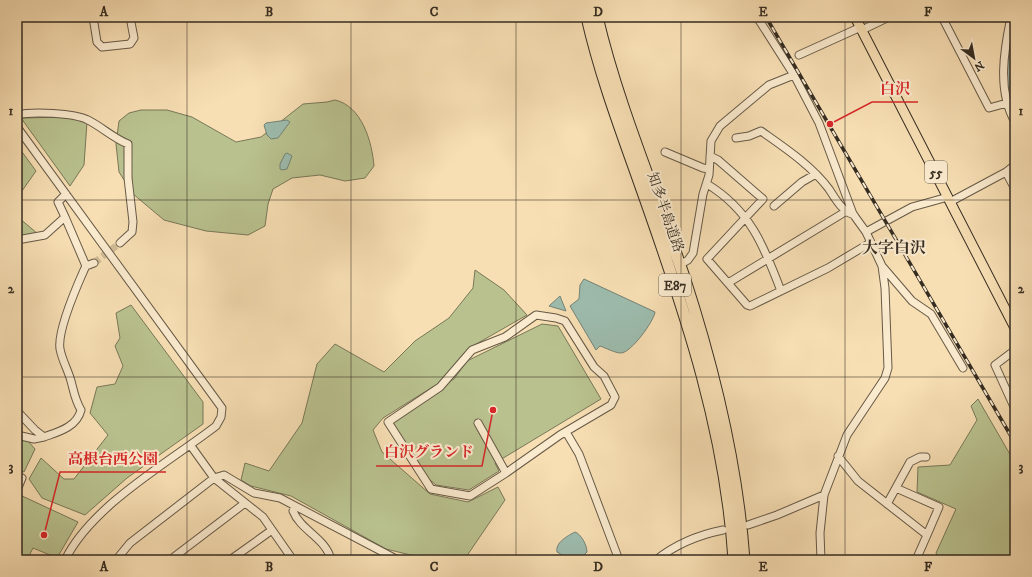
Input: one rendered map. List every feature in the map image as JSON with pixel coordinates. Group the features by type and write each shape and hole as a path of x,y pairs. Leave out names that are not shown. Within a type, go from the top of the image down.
{"highway":[{"name":"知多半島道路","path":"587,17 601,72 674,280 709,397 722,462 734,560"},
{"name":"知多半島道路","path":"597,17 610,68 683,277 716,386 732,460 744,560"}],"main road":[{"name":"55","path":"855,17 1015,328"}],"street":[{"path":"93,17 98,42 102,46 130,44 134,38 130,17"},
{"path":"757,17 794,75 828,141 835,166 854,215 866,232 882,266 912,301 931,314 963,368"},
{"path":"799,55 888,17"},
{"path":"942,17 989,108 1007,103"},
{"path":"1011,17 1005,44 1003,66 1007,103 1015,122"},
{"path":"683,263 688,260 693,253 703,194 707,184 711,141 720,126 769,85 794,75"},
{"path":"17,115 62,114 75,116 87,120 128,144 128,178 134,222 132,232 120,243"},
{"path":"17,127 222,408 220,421 216,426 107,509 79,538 65,560"},
{"path":"736,138 749,136 761,131 791,152 816,174 846,212 854,215"},
{"path":"665,152 703,168 709,168"},
{"path":"710,156 718,160 763,199 747,218 707,259 747,305 750,306 828,268 870,243"},
{"path":"866,232 912,207 949,200 1006,172 1015,165"},
{"path":"1006,172 1015,189"},
{"path":"774,206 802,182 816,174"},
{"path":"707,184 747,218 769,258 781,291"},
{"path":"17,435 34,439 44,437 63,430 80,416 81,410 74,396 60,349 60,340 73,295 90,265 58,202 66,194"},
{"path":"728,283 846,212"},
{"path":"17,240 45,235 65,216"},
{"path":"821,560 820,533 824,494 847,435 885,378 888,368 885,288 882,266"},
{"path":"536,315 547,316 565,321 594,368 604,376 614,393 615,398 611,405 566,432 470,496 431,489 388,422 440,387 472,350 504,337 536,315"},
{"path":"1015,350 995,365 1015,409"},
{"path":"17,411 44,437"},
{"path":"478,423 506,473"},
{"path":"566,432 578,454 619,560"},
{"path":"191,446 214,478 263,517 293,560"},
{"path":"838,456 858,480 927,535"},
{"path":"887,504 910,462 920,457 926,457"},
{"path":"17,475 22,478 17,490"},
{"path":"116,560 130,543 214,478 224,475 254,492 280,498 398,560"},
{"path":"896,488 939,507 916,560"},
{"path":"748,525 777,515 824,494"},
{"path":"170,560 245,503"},
{"path":"295,507 293,511 294,514 321,542 329,552 331,560"},
{"path":"230,560 272,530"},
{"path":"656,560 677,546 702,534 722,530"}],"green space":[{"path":"335,100 352,109 359,117 368,136 374,166 365,178 345,181 320,175 292,178 273,189 268,204 265,226 248,235 206,231 164,220 133,194 119,172 116,144 119,121 129,113 141,110 167,110 192,117 236,142 261,137 303,104"},
{"path":"71,117 87,122 84,165 70,186 21,118"},
{"path":"17,145 36,171 17,198"},
{"path":"17,208 19,218 38,234 17,238"},
{"path":"475,270 504,290 527,315 471,347 439,383 383,418 373,430 382,452 430,494 468,502 498,487 505,500 464,560 431,560 386,549 291,496 251,486 241,480 245,463 269,471 302,423 317,364 335,344 384,372 415,341 449,318 473,288"},
{"path":"131,305 203,402 203,424 127,478 85,515 42,498 29,479 41,458 64,479 74,479 108,435 90,413 97,387 115,384 123,366 115,346 120,338 116,313"},
{"path":"542,324 558,326 601,399 495,463 499,471 469,490 436,485 417,469 386,421 454,379 467,361"},
{"path":"978,399 1015,463 1015,560 940,560 936,553 956,509 917,492 918,467 950,465 977,420 971,406"},
{"path":"17,429 35,449 24,472 17,468"},
{"path":"20,495 78,522 57,558 33,548 27,560 17,560 17,503"}],"shaded area":[{"path":"287,120 290,122 278,138 271,139 267,135 264,125 266,123"},
{"path":"287,153 292,156 287,169 282,170 280,169 280,164"},
{"path":"584,279 655,312 651,322 641,336 625,352 619,353 600,346 596,350 570,306 579,299 580,285"},
{"path":"560,296 566,311 549,306"},
{"path":"575,532 581,537 587,549 587,552 580,559 566,557 557,552 560,543"}],"waterway":[{"path":"1015,41 1011,73 1015,94"}],"tunnel":[{"path":"94,263 120,243"}],"railway":[{"path":"766,17 1015,443"}],"place":[{"name":"白沢","path":"830,124"},
{"name":"白沢グランド","path":"493,410"},
{"name":"高根台西公園","path":"44,535"}],"district":[{"name":"大字白沢","path":"894,247"}]}
